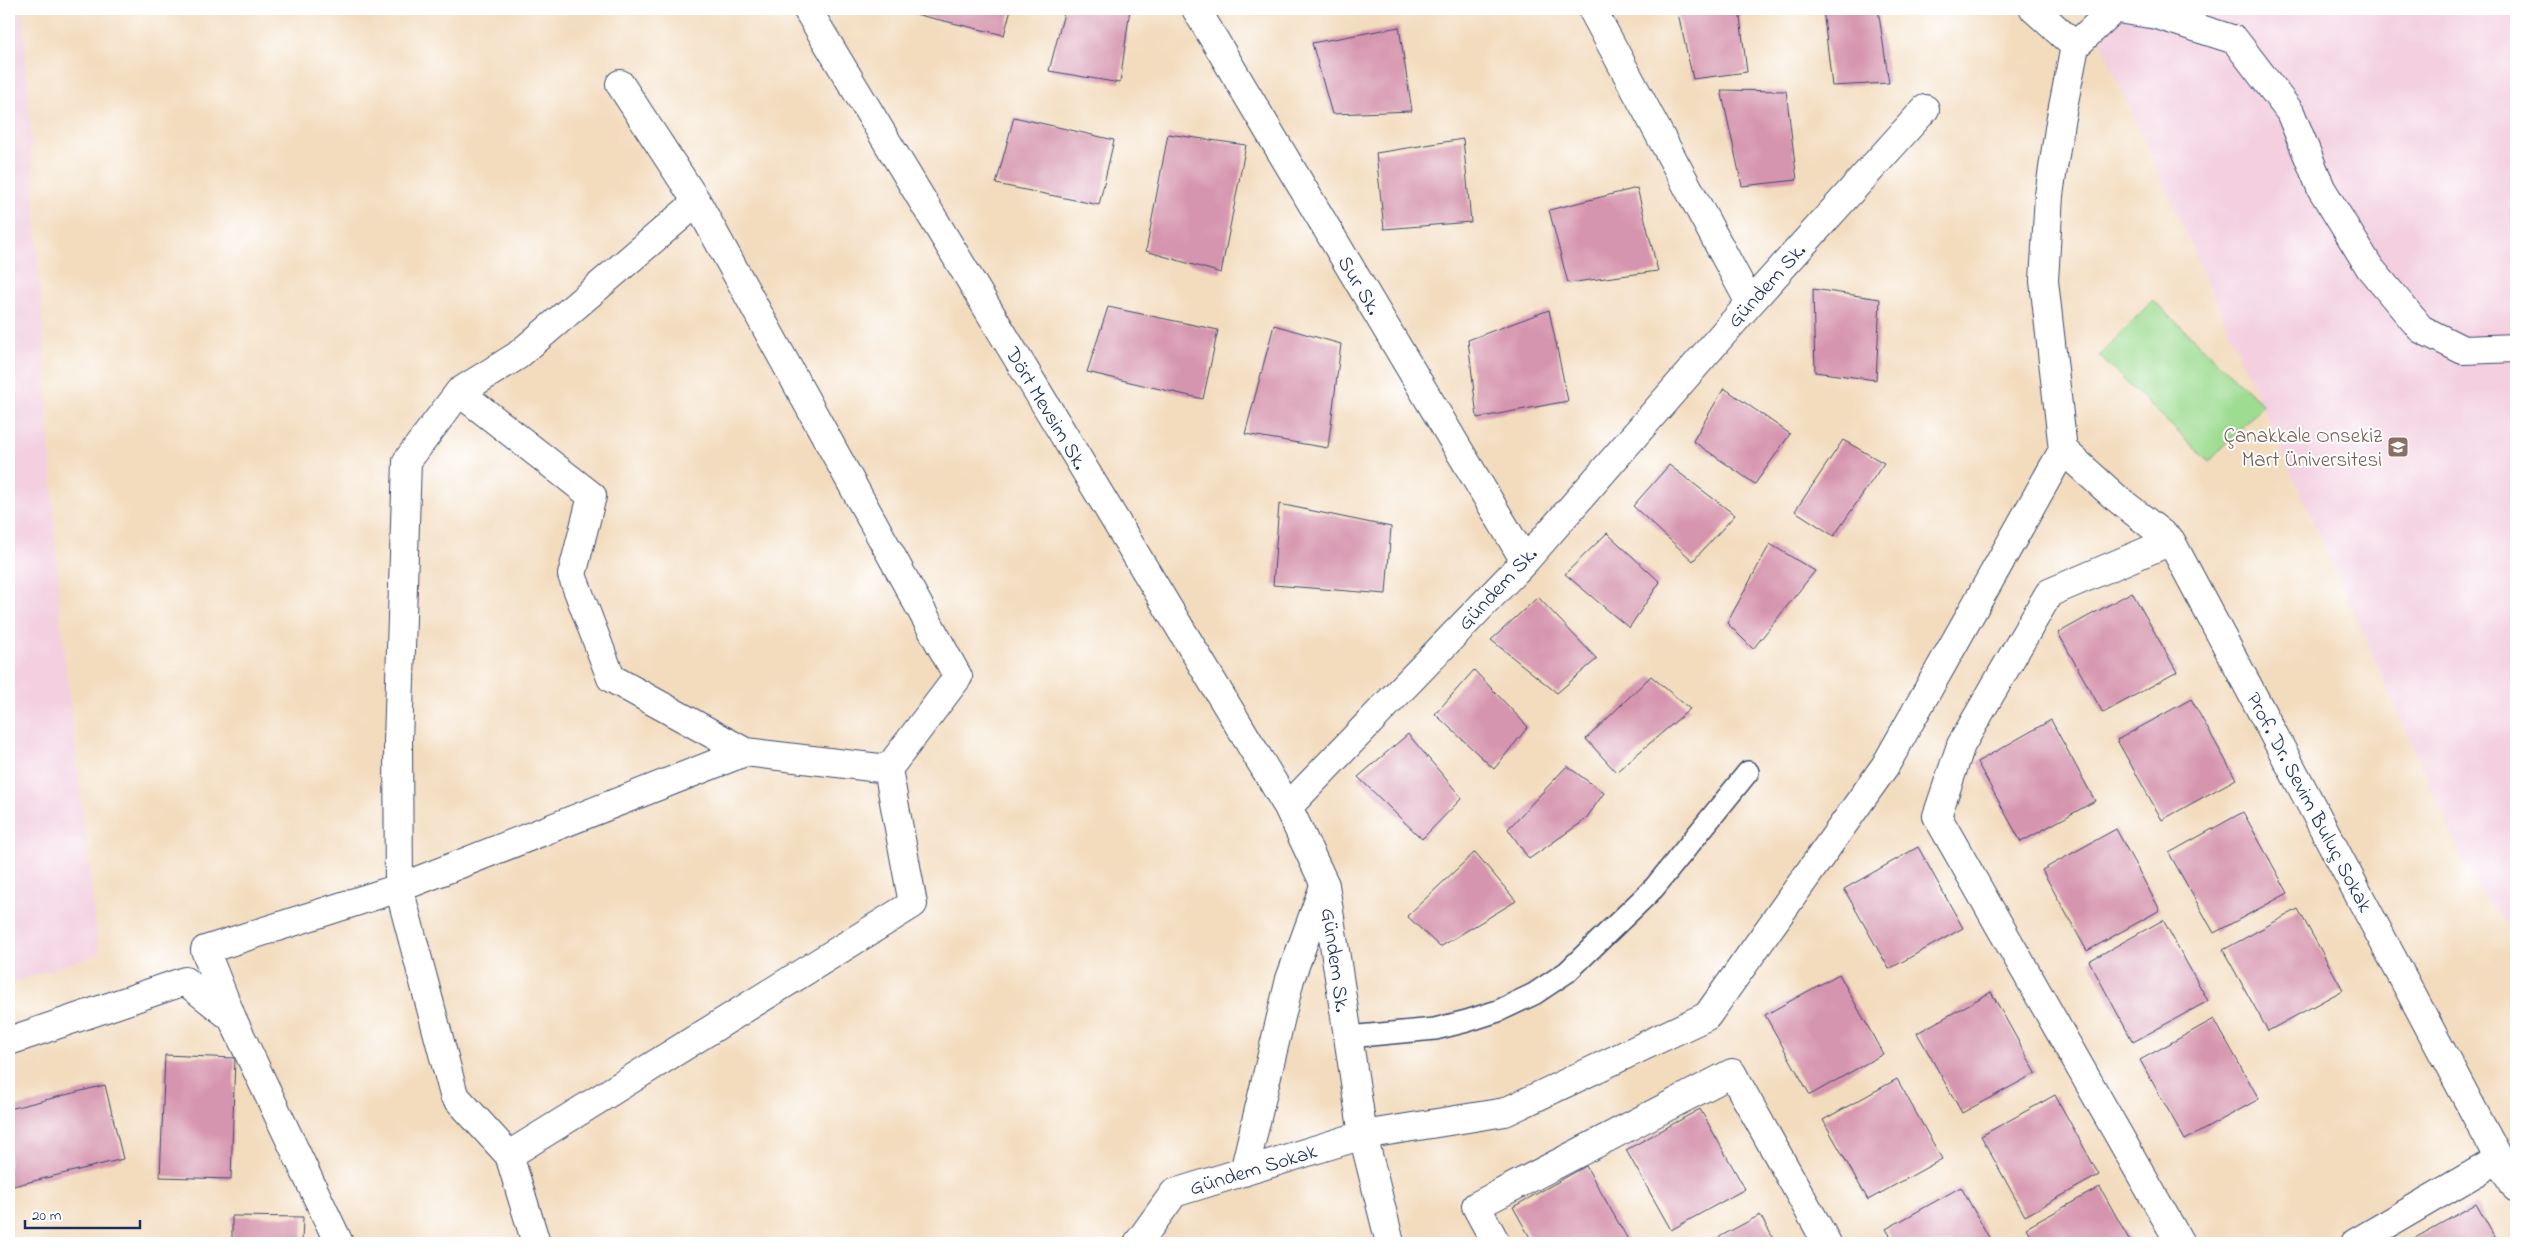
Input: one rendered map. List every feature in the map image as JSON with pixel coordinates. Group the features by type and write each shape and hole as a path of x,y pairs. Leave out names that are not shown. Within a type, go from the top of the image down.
{"street":[{"name":"Dört Mevsim Sk.","path":"807,9 1288,807"},
{"name":"Sur Sk.","path":"1196,9 1525,561"},
{"path":"1592,9 1750,303"},
{"path":"2034,9 2075,46"},
{"path":"2062,450 2044,280 2050,195 2060,122 2075,46 2115,9 2157,15 2235,40 2290,112 2321,188 2370,268 2421,329 2463,350 2516,348"},
{"path":"509,1155 914,904 888,769 958,677 697,202 620,84"},
{"name":"Gündem Sk.","path":"1390,1243 1362,1135 1325,885 1288,807 1525,561 1750,303 1925,109"},
{"path":"536,1243 509,1155 454,1095 399,888 398,742 407,460 459,392 517,356 697,202"},
{"path":"459,392 592,496 572,575 611,678 745,752 888,769"},
{"name":"Prof. Dr. Sevim Buluç Sokak","path":"2062,450 2114,496 2171,541 2516,1188"},
{"name":"Gündem Sokak","path":"1138,1243 1174,1193 1362,1135 1505,1112 1707,1016 1885,766 2062,450"},
{"path":"2171,541 2049,593 1961,745 1937,816 2180,1243"},
{"path":"339,1243 232,1018 205,950 399,888 745,752"},
{"path":"1244,1172 1290,979 1325,885"},
{"path":"9,1042 185,981 232,1018"},
{"path":"1496,1243 1476,1206 1732,1073 1827,1243"},
{"path":"2355,1243 2499,1159"}],"lane":[{"path":"1348,1037 1435,1029 1467,1022 1498,1011 1534,994 1567,972 1654,888 1748,772"}],"shaded area":[{"path":"9,9 23,9 60,614 99,954 9,984"},
{"name":"Çanakkale Onsekiz Mart Üniversitesi","path":"2086,9 2516,9 2516,934 2475,886"}],"green space":[{"path":"2153,300 2263,405 2209,462 2099,356"}],"building":[{"path":"893,9 1011,9 1004,35"},
{"path":"1065,9 1130,9 1120,83 1049,71"},
{"path":"1677,9 1739,9 1747,72 1693,79"},
{"path":"1823,9 1878,9 1889,83 1832,86"},
{"path":"1399,27 1412,111 1332,114 1312,43"},
{"path":"1721,90 1786,91 1797,180 1742,186"},
{"path":"1014,117 1114,140 1099,205 996,184"},
{"path":"1168,134 1246,145 1221,273 1146,251"},
{"path":"1463,139 1471,222 1384,229 1376,153"},
{"path":"1637,188 1658,271 1568,283 1549,210"},
{"path":"1813,289 1880,299 1876,380 1815,372"},
{"path":"1108,307 1218,330 1203,399 1087,372"},
{"path":"1549,310 1568,401 1477,418 1468,340"},
{"path":"1274,325 1341,344 1328,448 1245,434"},
{"path":"1724,388 1790,434 1755,484 1693,441"},
{"path":"1843,440 1884,463 1834,536 1795,511"},
{"path":"1669,465 1735,515 1693,561 1633,506"},
{"path":"1279,504 1391,527 1386,594 1273,585"},
{"path":"1607,533 1660,582 1629,628 1565,574"},
{"path":"1770,544 1815,571 1753,649 1727,623"},
{"path":"2132,592 2177,672 2103,713 2058,633"},
{"path":"1538,597 1597,659 1557,693 1491,640"},
{"path":"1474,670 1528,727 1494,769 1435,714"},
{"path":"1651,676 1690,709 1616,772 1586,739"},
{"path":"2191,699 2236,779 2162,820 2117,740"},
{"path":"2051,720 2095,801 2021,842 1977,762"},
{"path":"1408,734 1462,798 1422,839 1358,777"},
{"path":"1567,766 1604,793 1585,820 1529,859 1508,829"},
{"path":"2243,812 2288,893 2214,933 2169,853"},
{"path":"2116,829 2160,910 2087,951 2042,870"},
{"path":"1918,847 1963,928 1889,969 1844,889"},
{"path":"1475,852 1516,901 1440,947 1407,916"},
{"path":"2298,909 2343,990 2268,1031 2223,950"},
{"path":"2163,920 2208,1001 2133,1042 2089,961"},
{"path":"1839,974 1883,1054 1810,1095 1765,1015"},
{"path":"1991,992 2036,1073 1962,1113 1917,1033"},
{"path":"2214,1019 2259,1099 2185,1140 2140,1060"},
{"path":"165,1055 235,1058 231,1179 160,1177"},
{"path":"1897,1079 1942,1159 1868,1200 1823,1120"},
{"path":"105,1085 123,1159 9,1187 9,1109"},
{"path":"2055,1095 2099,1175 2025,1216 1981,1136"},
{"path":"1700,1109 1745,1189 1671,1230 1626,1150"},
{"path":"1586,1166 1630,1243 1533,1243 1513,1207"},
{"path":"1961,1187 1992,1243 1895,1243 1886,1229"},
{"path":"2100,1187 2131,1243 2035,1243 2026,1228"},
{"path":"2476,1204 2498,1243 2406,1243"},
{"path":"1760,1215 1776,1243 1708,1243"},
{"path":"232,1216 303,1217 302,1243 232,1243"}],"place":[{"name":"Çanakkale Onsekiz Mart Üniversitesi","path":"2398,447"}]}
